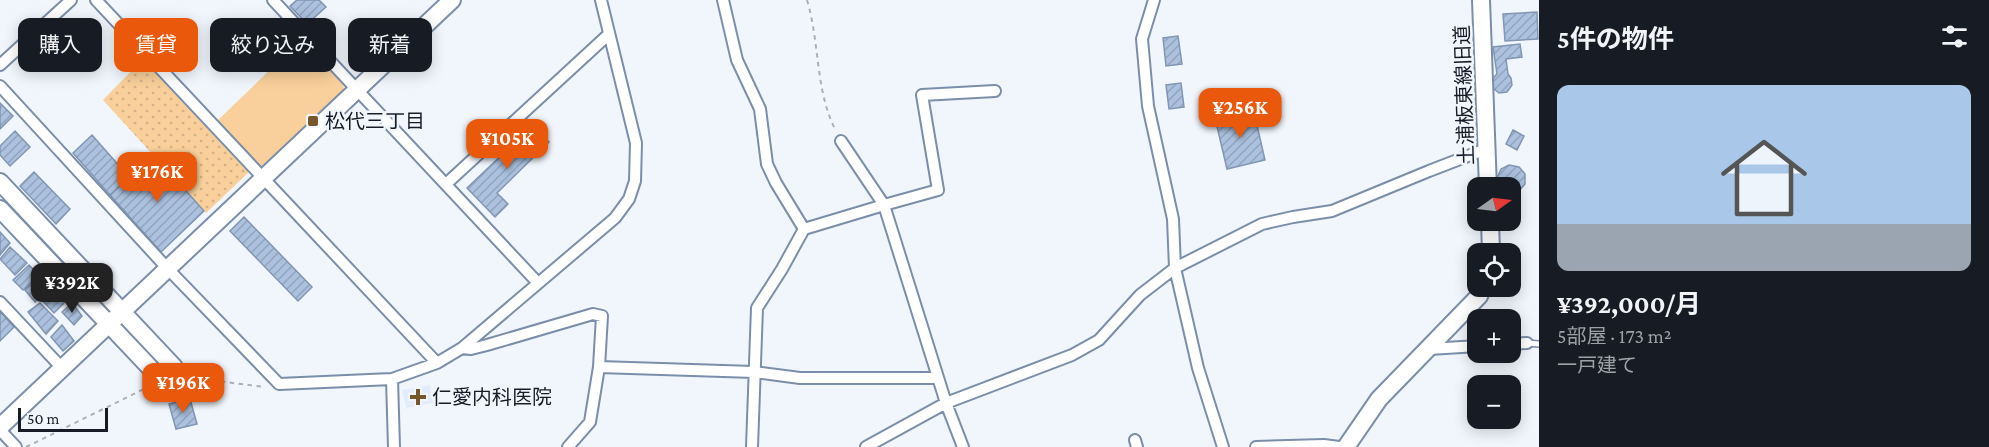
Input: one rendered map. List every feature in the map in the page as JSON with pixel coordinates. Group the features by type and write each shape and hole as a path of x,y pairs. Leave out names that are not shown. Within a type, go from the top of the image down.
{"street":[{"path":"0,65 71,0"},
{"path":"96,0 437,363"},
{"path":"273,0 538,283"},
{"path":"16,447 0,428 453,0"},
{"path":"0,86 279,384 392,379 437,363 462,348 615,218 629,198 635,181 636,143 601,0"},
{"path":"723,0 737,60 760,109 767,164 804,229"},
{"path":"1154,0 1142,39 1148,106 1173,219 1175,268 1198,368 1223,447"},
{"name":"土浦板東線旧道","path":"1481,0 1487,177"},
{"path":"446,184 609,34"},
{"path":"752,447 757,308 804,229 938,190 922,95 995,91"},
{"path":"841,141 884,205 946,403 963,447"},
{"path":"866,447 946,403 1072,356 1099,340 1140,295 1175,268 1262,224 1332,211 1486,149"},
{"path":"0,182 178,372"},
{"path":"0,209 109,325 153,380"},
{"path":"1347,447 1379,399 1478,297"},
{"path":"0,302 62,368"},
{"path":"462,348 471,349 487,345 593,314 602,316 599,367 590,422 568,447"},
{"path":"1521,343 1527,343"},
{"path":"1429,349 1467,347"},
{"path":"599,367 754,372 800,378 938,378"},
{"path":"392,379 394,447"},
{"path":"1256,447 1324,445 1339,447"}],"lane":[{"path":"1527,343 1539,344"}],"path":[{"path":"807,0 824,98 829,118 841,141"},
{"path":"178,372 234,384 271,388 279,384"},
{"path":"27,447 153,380"}],"shaded area":[{"path":"130,72 159,72 250,171 206,213 103,100"},
{"path":"268,72 332,72 343,84 344,90 267,165 260,166 217,121"},
{"name":"仁愛内科医院","path":"430,385 433,403 406,408 402,390"}],"building":[{"path":"297,0 319,0 326,7 314,18 301,18 290,6"},
{"path":"1537,12 1538,39 1505,41 1503,14"},
{"path":"1178,36 1182,64 1166,66 1163,38"},
{"path":"1520,44 1522,57 1506,59 1512,85 1507,92 1499,93 1492,84 1497,74 1493,47"},
{"path":"1181,83 1184,107 1169,109 1166,85"},
{"path":"0,103 13,116 0,129"},
{"path":"1253,108 1265,160 1227,169 1215,118"},
{"path":"533,125 549,142 497,193 508,204 495,217 467,188"},
{"path":"1513,130 1524,136 1517,150 1506,144"},
{"path":"15,131 30,147 10,166 0,155 0,146"},
{"path":"92,135 129,177 110,195 73,153"},
{"path":"153,154 204,211 161,252 110,195"},
{"path":"1509,165 1519,167 1525,174 1525,184 1521,189 1521,177 1497,177 1501,169"},
{"path":"34,172 70,209 56,224 20,186"},
{"path":"244,217 312,287 298,301 230,231"},
{"path":"0,232 10,243 0,255"},
{"path":"10,247 27,263 15,275 0,259"},
{"path":"29,265 39,275 23,290 13,280"},
{"path":"44,274 53,285 35,302 25,290 34,282 40,287 44,283 39,278"},
{"path":"54,287 66,301 54,313 41,299"},
{"path":"40,303 58,321 46,334 28,312"},
{"path":"72,303 82,316 74,325 62,312"},
{"path":"0,311 14,327 0,341"},
{"path":"62,325 74,341 63,351 51,337"},
{"path":"190,399 197,424 176,429 169,404"}],"place":[{"name":"松代三丁目","path":"313,121"},
{"name":"仁愛内科医院","path":"418,397"}]}
